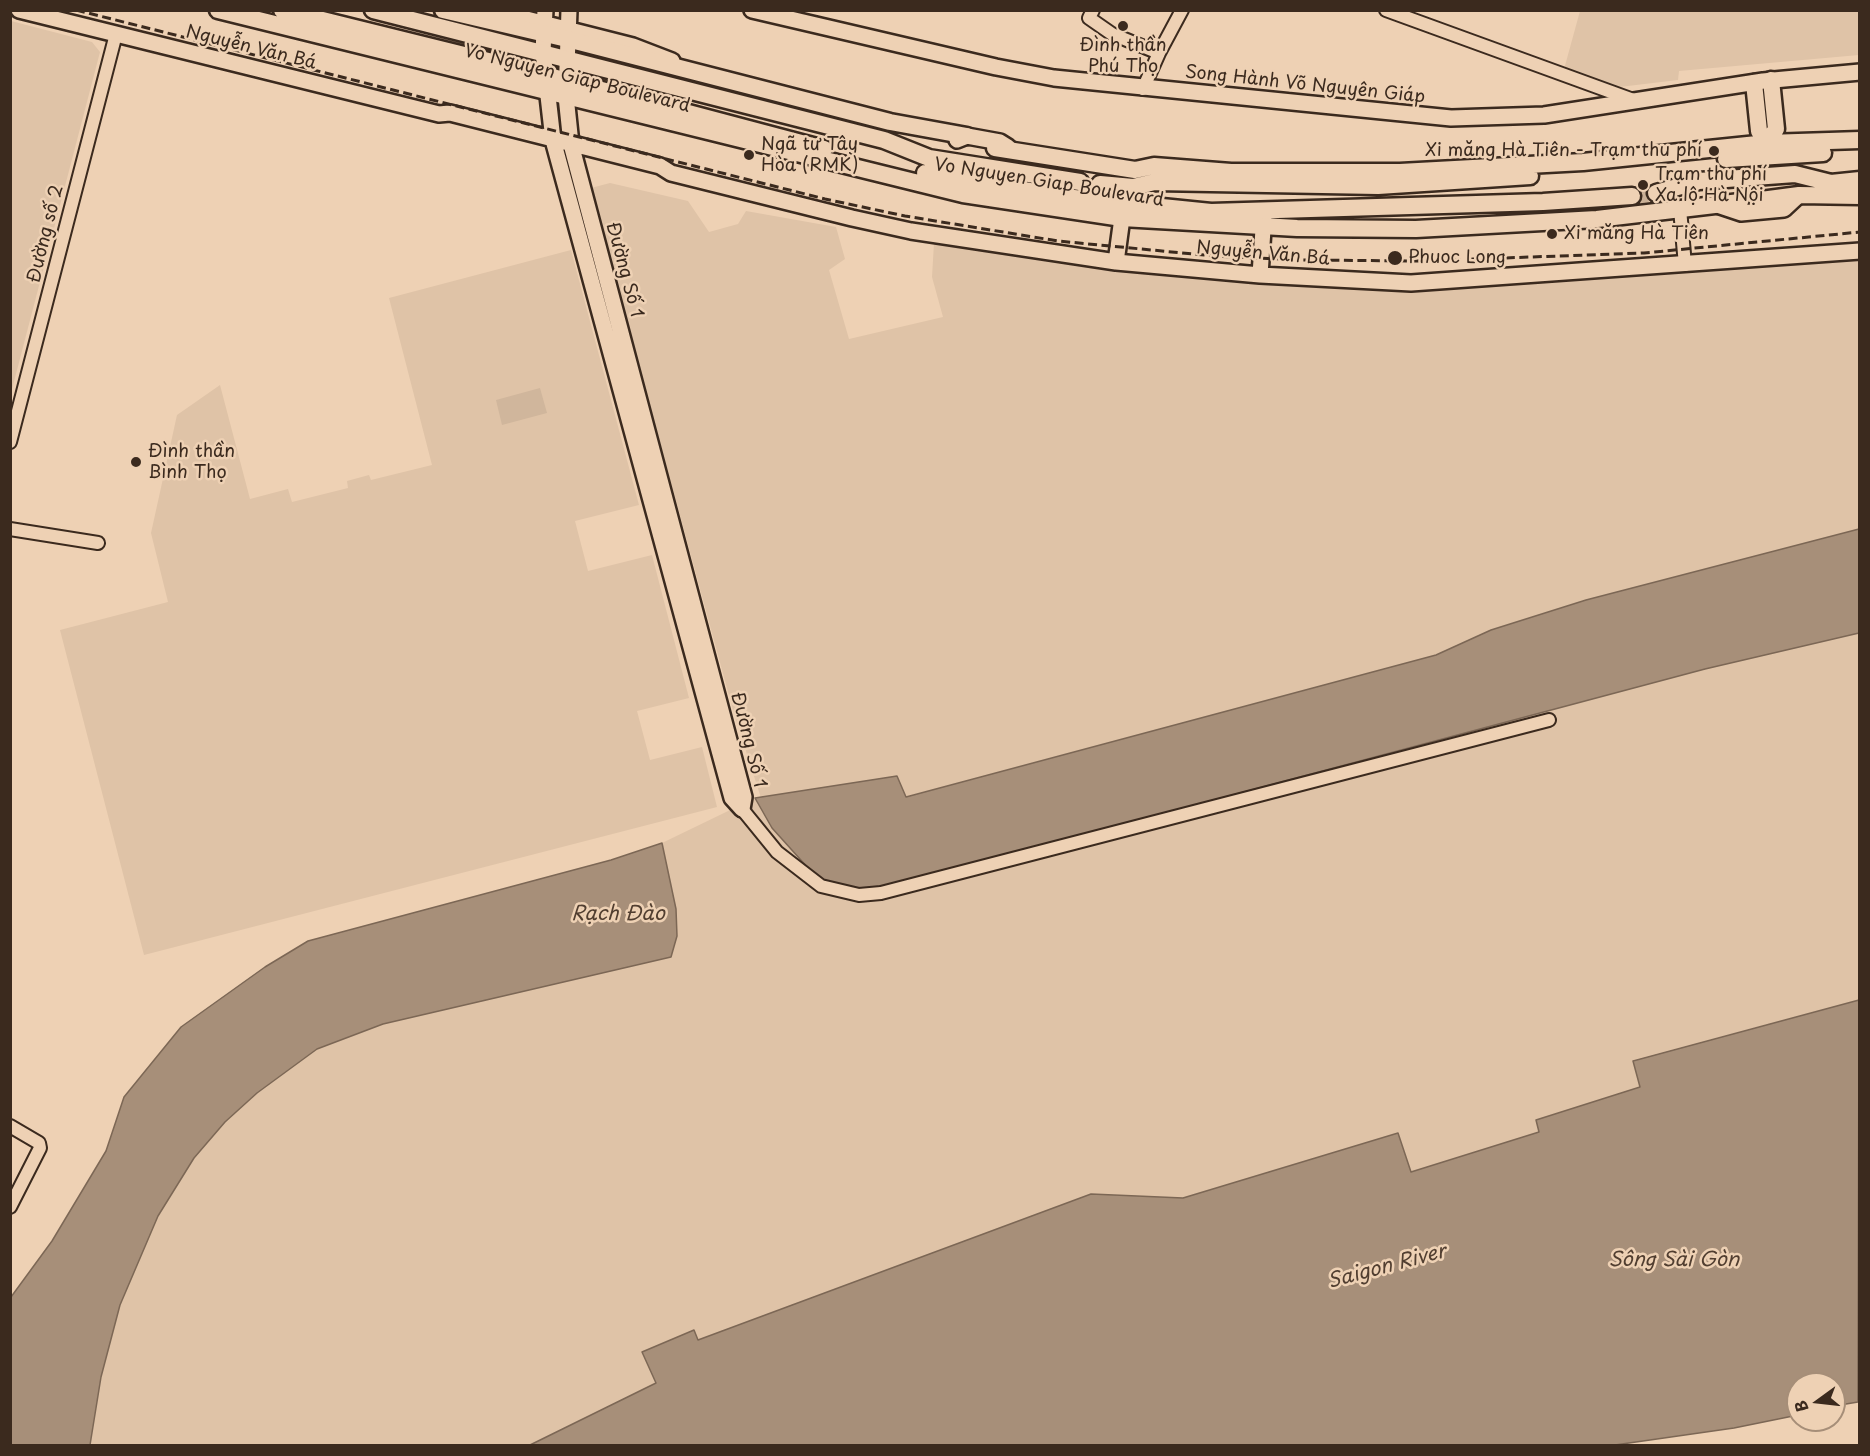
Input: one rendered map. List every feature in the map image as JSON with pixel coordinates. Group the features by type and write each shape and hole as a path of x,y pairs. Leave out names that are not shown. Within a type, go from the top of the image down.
{"highway":[{"name":"Vo Nguyen Giap Boulevard","path":"218,10 545,83"},
{"name":"Vo Nguyen Giap Boulevard","path":"282,10 566,89 963,194 1122,218 1189,223 1632,196"},
{"name":"Vo Nguyen Giap Boulevard","path":"373,10 884,140 944,161 1080,182"},
{"name":"Vo Nguyen Giap Boulevard","path":"450,12 544,23 567,34 686,69 965,141"},
{"path":"450,12 482,37"},
{"path":"522,47 544,23"},
{"path":"1745,157 1767,143 1776,129 1771,80"},
{"path":"1754,83 1760,131 1767,143 1790,154"},
{"name":"Vo Nguyen Giap Boulevard","path":"566,89 945,178 1064,197 1263,219 1297,228 1416,229 1597,219 1740,202"},
{"path":"884,140 901,137 965,141"},
{"name":"Vo Nguyen Giap Boulevard","path":"994,148 1135,170 1154,166 1231,172 1400,172 1583,162 1767,143 1860,140"},
{"name":"Vo Nguyen Giap Boulevard","path":"1100,184 1133,187 1155,182 1378,186 1745,157 1860,151"},
{"path":"1135,170 1155,182"},
{"path":"1656,193 1699,181 1795,174 1849,183"},
{"path":"1761,200 1799,195 1849,183"},
{"path":"1799,195 1860,196"},
{"path":"1543,202 1597,219"},
{"path":"1189,223 1211,212"}],"main road":[{"name":"Nguyễn Văn Bá","path":"19,10 439,114 450,113 658,175 671,174 882,225 1116,262 1260,275 1411,283 1452,282 1860,251"},
{"name":"Vo Nguyen Giap Boulevard","path":"490,10 544,23"},
{"name":"Đường Số 1","path":"569,10 566,89 572,149 744,798 742,809"},
{"name":"Song Hành Võ Nguyên Giáp","path":"752,10 996,67 1143,88 1451,118 1544,115 1771,80 1860,72"},
{"name":"Đường Số 1","path":"544,23 545,83 555,144 732,798 742,809"},
{"name":"Vo Nguyen Giap Boulevard","path":"965,141 1000,142 1016,152"},
{"name":"Vo Nguyen Giap Boulevard","path":"1714,205 1741,213 1784,209 1799,195"},
{"path":"1116,262 1122,218"},
{"path":"1260,275 1263,219"}],"street":[{"path":"1093,10 1089,18 1112,34 1159,53"},
{"path":"1143,88 1182,10"},
{"path":"1386,10 1420,16 1638,101"},
{"name":"Đường số 2","path":"10,442 116,34"},
{"path":"1680,209 1685,265"},
{"path":"10,529 98,543"},
{"path":"742,809 777,852 821,886 859,895 881,893 1549,720"},
{"path":"10,1126 39,1143 40,1148 10,1207"}],"shaded area":[{"path":"1580,11 1859,11 1859,55 1679,71 1678,80 1611,88 1563,73"},
{"path":"11,21 92,42 100,52 11,393"},
{"path":"610,183 688,201 709,232 738,224 746,211 836,227 845,259 829,270 849,339 943,317 932,277 934,243 1120,269 1288,285 1403,291 1859,258 1859,529 1586,600 1491,630 1436,655 905,797 897,776 761,798 734,714 591,188"},
{"path":"571,250 639,505 575,521 588,571 652,555 689,698 637,711 650,760 702,747 717,807 144,955 60,630 168,602 151,533 177,415 220,385 250,499 288,489 292,502 348,488 347,481 369,475 371,480 432,465 389,298"},
{"path":"540,388 547,413 502,425 496,400"},
{"path":"1859,633 1859,1000 1633,1060 1640,1087 1537,1120 1539,1132 1411,1172 1398,1133 1183,1198 1091,1194 698,1340 694,1331 642,1352 656,1383 530,1445 90,1446 101,1377 120,1305 158,1216 194,1158 225,1122 257,1093 317,1049 383,1024 671,957 676,909 662,843 755,798 772,828 818,879 880,889 1705,669"}],"water":[{"path":"1859,529 1859,633 1705,669 880,889 854,890 818,879 772,828 755,798 897,776 906,797 1436,655 1491,630 1586,600"},
{"name":"Rạch Đào","path":"662,843 676,909 677,936 671,957 383,1024 317,1049 257,1093 225,1122 194,1158 158,1216 120,1305 101,1377 90,1445 11,1445 11,1297 52,1241 106,1151 124,1097 181,1027 265,967 308,941 611,860"},
{"name":"Sông Sài Gòn","path":"1859,1000 1858,1402 1846,1404 1846,1372 1786,1372 1786,1417 1734,1428 1608,1446 530,1445 656,1383 642,1352 694,1330 698,1340 1091,1194 1183,1198 1398,1133 1411,1172 1539,1132 1536,1120 1640,1087 1633,1061"}],"tunnel":[{"path":"1632,196 1656,193"}],"railway":[{"path":"76,10 825,199 905,216 1058,241 1214,256 1301,260 1418,261 1644,253 1860,232"}],"place":[{"name":"Đình thần Phú Thọ","path":"1123,26"},
{"name":"Xi măng Hà Tiên - Trạm thu phí","path":"1714,151"},
{"name":"Ngã tư Tây Hòa (RMK)","path":"749,155"},
{"name":"Trạm thu phí Xa lộ Hà Nội","path":"1643,185"},
{"name":"Xi măng Hà Tiên","path":"1552,234"},
{"name":"Phuoc Long","path":"1395,258"},
{"name":"Đình thần Bình Thọ","path":"136,462"}],"water label":[{"name":"Saigon River","path":"1387,1267"}]}
